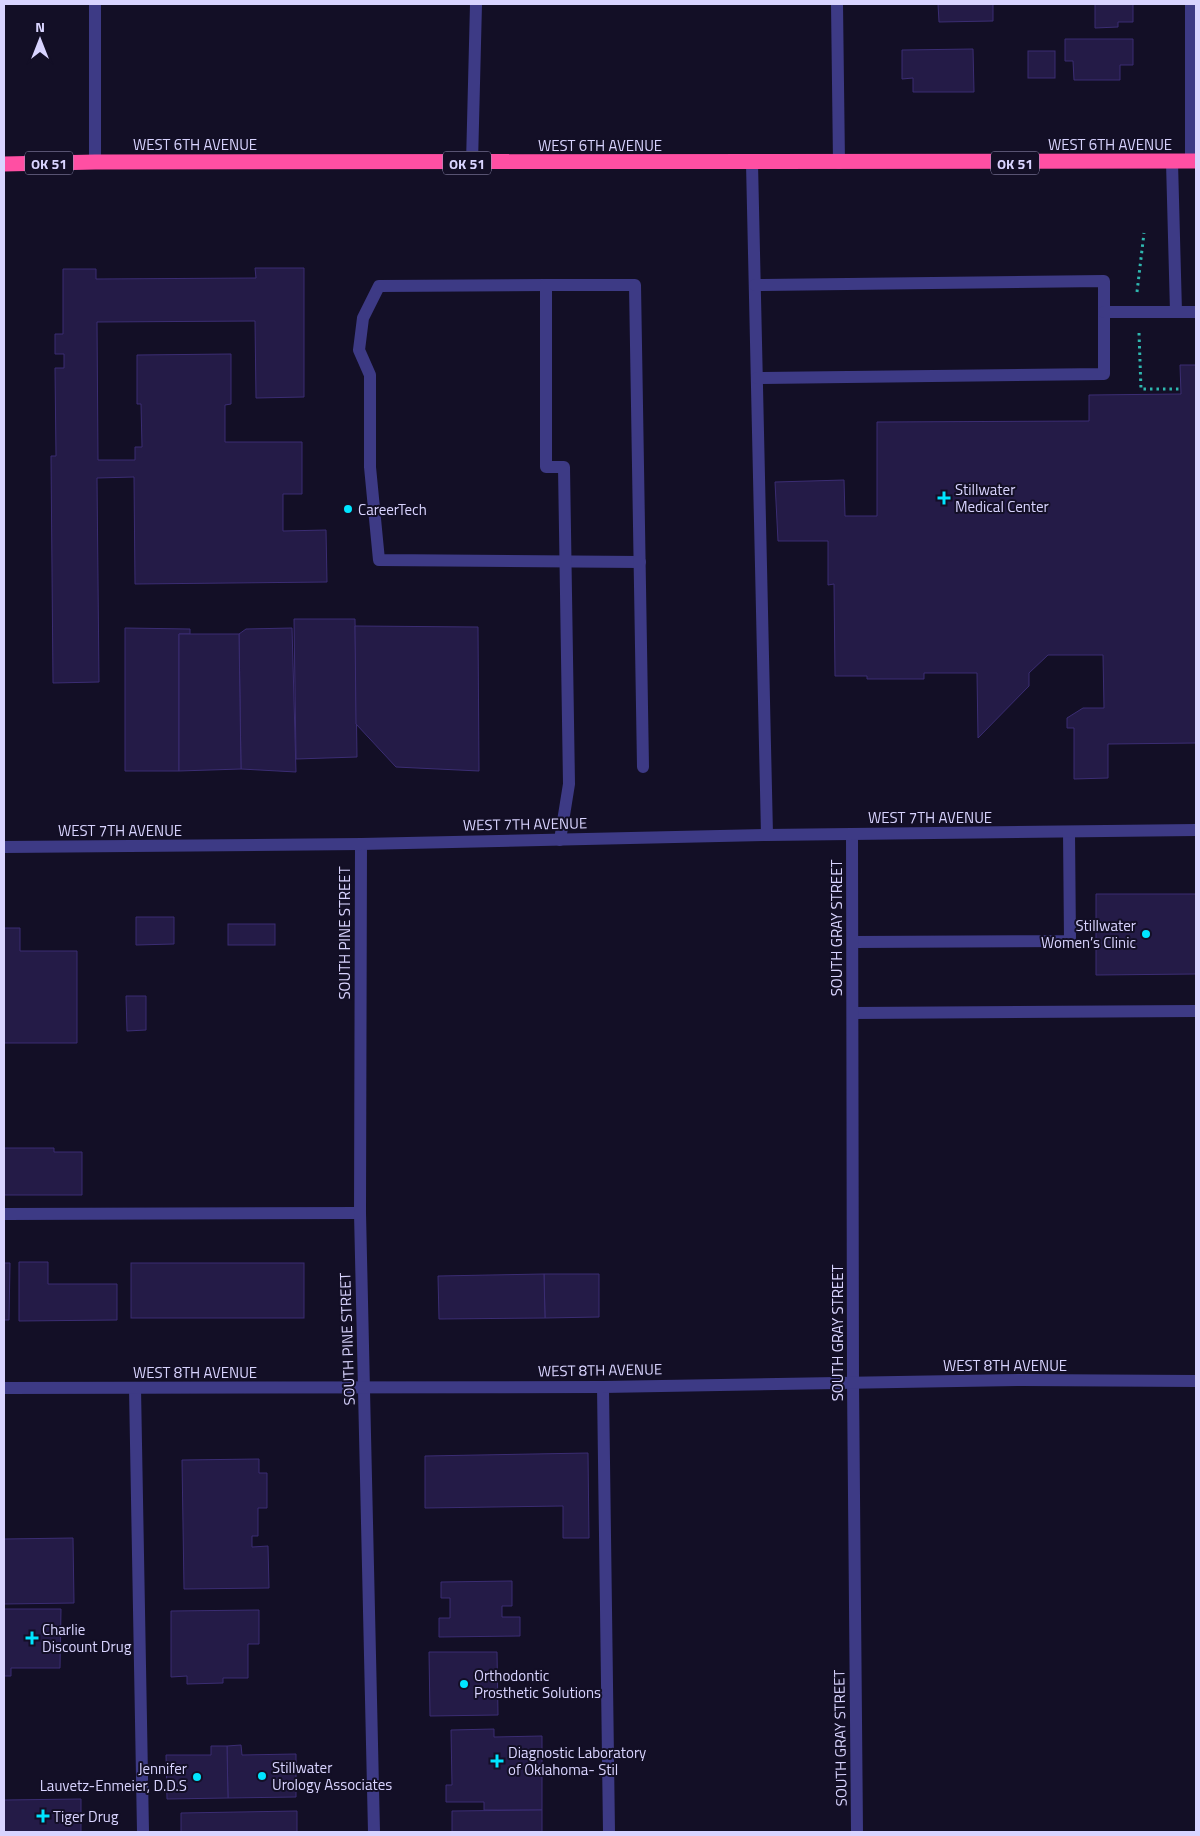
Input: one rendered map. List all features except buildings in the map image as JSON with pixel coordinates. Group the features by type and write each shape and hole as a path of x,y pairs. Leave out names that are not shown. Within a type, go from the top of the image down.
{"highway":[{"name":"WEST 6TH AVENUE","path":"4,164 95,162 1194,161"}],"street":[{"path":"95,4 95,162"},
{"path":"472,162 476,4"},
{"path":"837,4 839,162"},
{"path":"1191,4 1194,161"},
{"path":"752,162 767,834"},
{"path":"1172,162 1176,312"},
{"path":"755,285 1104,281 1104,374 757,378"},
{"path":"546,285 546,467 564,467 569,784 560,840"},
{"path":"640,562 379,560 370,467 370,375 359,350 363,318 378,286 635,285 640,562 642,767"},
{"path":"1104,312 1196,312"},
{"name":"WEST 7TH AVENUE","path":"4,847 361,844 767,834 1196,830"},
{"path":"852,942 1070,941 1069,832"},
{"name":"SOUTH GRAY STREET","path":"852,834 853,1382 857,1832"},
{"name":"SOUTH PINE STREET","path":"361,844 360,1212 374,1832"},
{"path":"853,1013 1196,1011"},
{"path":"4,1214 360,1212"},
{"name":"WEST 8TH AVENUE","path":"4,1388 603,1387 853,1382 1196,1381"},
{"path":"603,1387 609,1832"},
{"path":"135,1388 144,1832"}],"place":[{"name":"Stillwater Medical Center","path":"944,498"},
{"name":"CareerTech","path":"348,509"},
{"name":"Stillwater Women’s Clinic","path":"1146,934"},
{"name":"Charlie Discount Drug","path":"32,1638"},
{"name":"Orthodontic Prosthetic Solutions","path":"464,1684"},
{"name":"Diagnostic Laboratory of Oklahoma- Stil","path":"497,1761"},
{"name":"Stillwater Urology Associates","path":"262,1776"},
{"name":"Jennifer Lauvetz-Enmeier, D.D.S","path":"197,1777"},
{"name":"Tiger Drug","path":"43,1816"}]}
